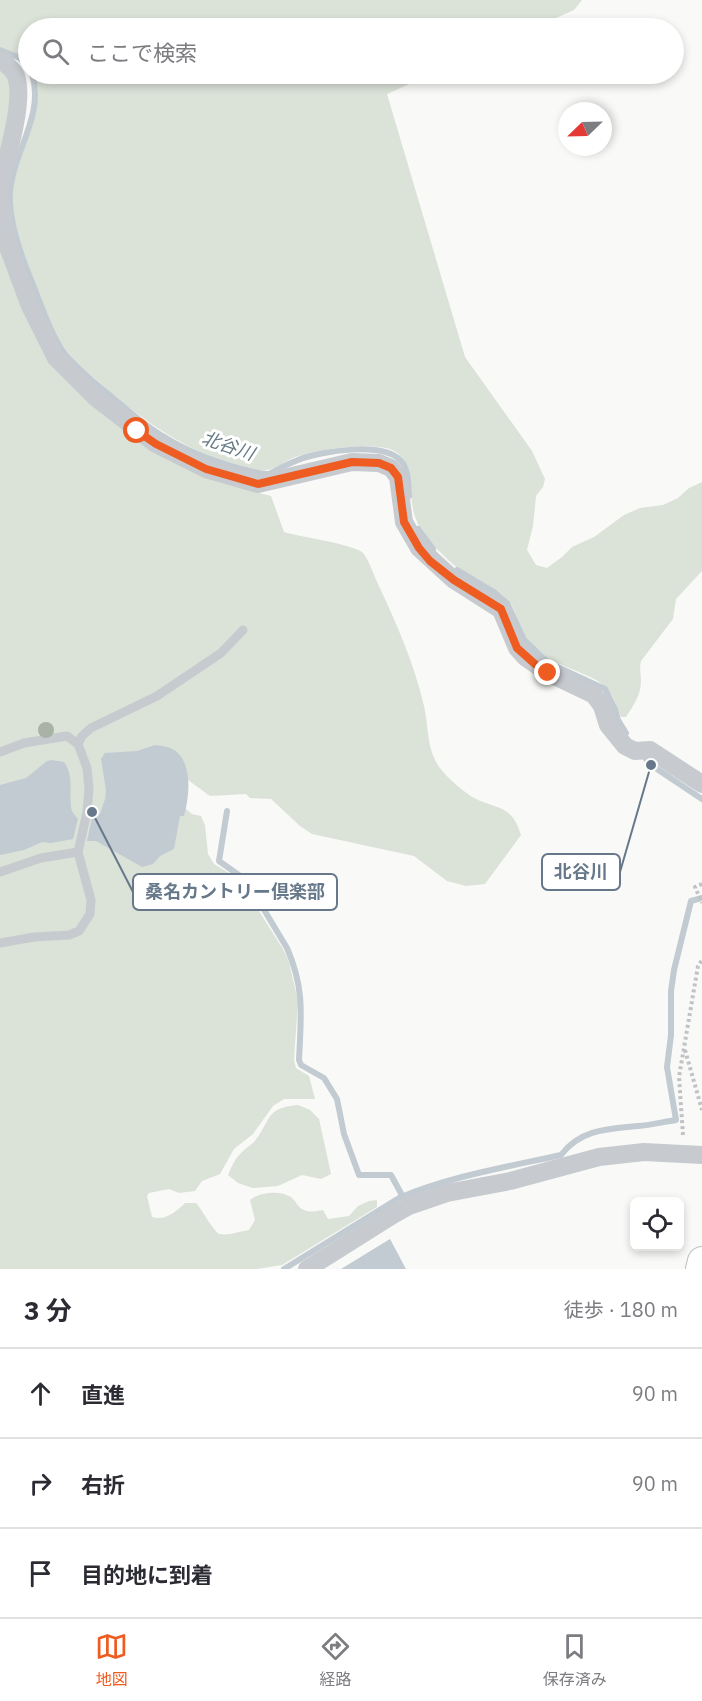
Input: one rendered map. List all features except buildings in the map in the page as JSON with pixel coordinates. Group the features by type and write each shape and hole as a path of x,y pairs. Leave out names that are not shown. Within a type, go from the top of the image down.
{"main road":[{"path":"700,1269 702,1261"}],"street":[{"path":"0,59 15,75 18,99 0,187"},
{"path":"0,197 0,209 9,247 30,306 56,358 95,397 137,431 172,452 206,469 258,484 352,462 379,463 391,468 398,477 404,522 419,548 430,561 454,580 501,609 517,648 525,657 548,673 594,695 602,706 608,725 625,746 634,751 650,750 702,784"},
{"path":"307,1269 393,1215 410,1206 447,1193 510,1180 599,1157 644,1152 702,1155"}],"lane":[{"path":"78,744 82,736 91,728 157,696 221,653 243,630"},
{"path":"0,752 24,743 67,736 78,744 87,768 89,789 87,812 78,852 91,900 90,914 79,931 69,935 34,937 0,943"},
{"path":"0,872 41,858 78,852"}],"path":[{"path":"702,884 695,887 702,903"},
{"path":"672,1137 684,1135 680,1077 698,966 702,960"},
{"path":"685,1049 702,1110"}],"shaded area":[{"path":"0,0 582,0 574,10 556,18 18,18 18,56 0,47"},
{"path":"0,65 14,85 0,171"},
{"path":"36,84 410,84 387,94 465,357 532,451 545,479 543,487 536,496 533,526 527,550 536,565 547,568 572,547 594,537 624,515 640,508 663,505 702,482 702,571 676,599 673,619 641,661 640,691 626,717 621,717 612,695 601,683 553,661 536,649 522,633 515,611 508,600 456,567 428,539 421,530 413,510 407,467 396,452 386,448 366,446 342,448 298,456 265,471 245,469 194,449 160,430 129,407 75,360 56,332 38,292 21,245 12,203 15,175 34,118"},
{"path":"0,223 12,272 93,402 247,490 271,496 284,532 338,544 363,553 410,658 424,706 429,740 435,760 447,776 469,795 509,813 521,835 485,884 466,886 447,881 414,856 312,834 271,799 250,798 246,794 210,796 188,780 186,809 192,814 201,816 205,825 208,854 214,864 234,876 243,886 289,962 298,1001 294,1060 296,1068 309,1076 315,1099 284,1099 273,1106 253,1134 234,1149 220,1174 202,1181 195,1191 179,1193 169,1189 149,1193 147,1196 152,1217 157,1218 166,1217 185,1203 196,1203 220,1234 249,1230 255,1220 250,1200 264,1194 286,1195 304,1210 312,1212 323,1210 328,1219 349,1216 358,1206 377,1200 377,1207 282,1265 257,1269 0,1269"},
{"path":"155,745 172,749 182,758 188,774 188,792 184,816 180,816 174,849 160,856 153,864 142,867 96,841 87,841 92,818 100,814 105,799 106,790 101,759 105,753 137,751"},
{"path":"47,761 64,762 69,773 71,808 78,819 73,839 51,843 42,842 24,850 0,855 0,785 26,778"},
{"path":"298,1105 310,1110 319,1119 331,1174 321,1179 302,1175 278,1186 253,1188 238,1183 228,1175 238,1156 254,1142 274,1112"},
{"path":"390,1239 406,1269 341,1269"}],"waterway":[{"name":"北谷川","path":"0,50 18,57"},
{"name":"北谷川","path":"34,84 32,119 12,177 11,212 22,256 45,316 59,345 70,360 87,377 159,434 213,460 269,474 298,460 321,454 352,450 381,451 393,455 404,465 408,478 409,496"},
{"name":"北谷川","path":"418,529 433,549"},
{"name":"北谷川","path":"457,570 494,592 507,603 524,640 543,658 605,689 626,733"},
{"name":"北谷川","path":"646,759 651,765 702,799"},
{"path":"227,811 219,861 248,883 287,948 299,990 301,1016 299,1060 301,1065 324,1078 337,1099 344,1134 359,1175 391,1175 403,1197"},
{"path":"284,1269 399,1198 419,1190 479,1173 561,1155 577,1140 596,1132 676,1120 667,1067 671,1035 671,991 691,901 702,898"}],"place":[{"name":"北谷川","path":"651,765"},
{"name":"桑名カントリー倶楽部","path":"92,812"}],"route":[{"path":"137,431 156,444 206,469 258,484 352,462 379,463 391,468 398,477 404,522 419,548 430,561 454,580 501,609 517,648 525,657 548,673"}]}
